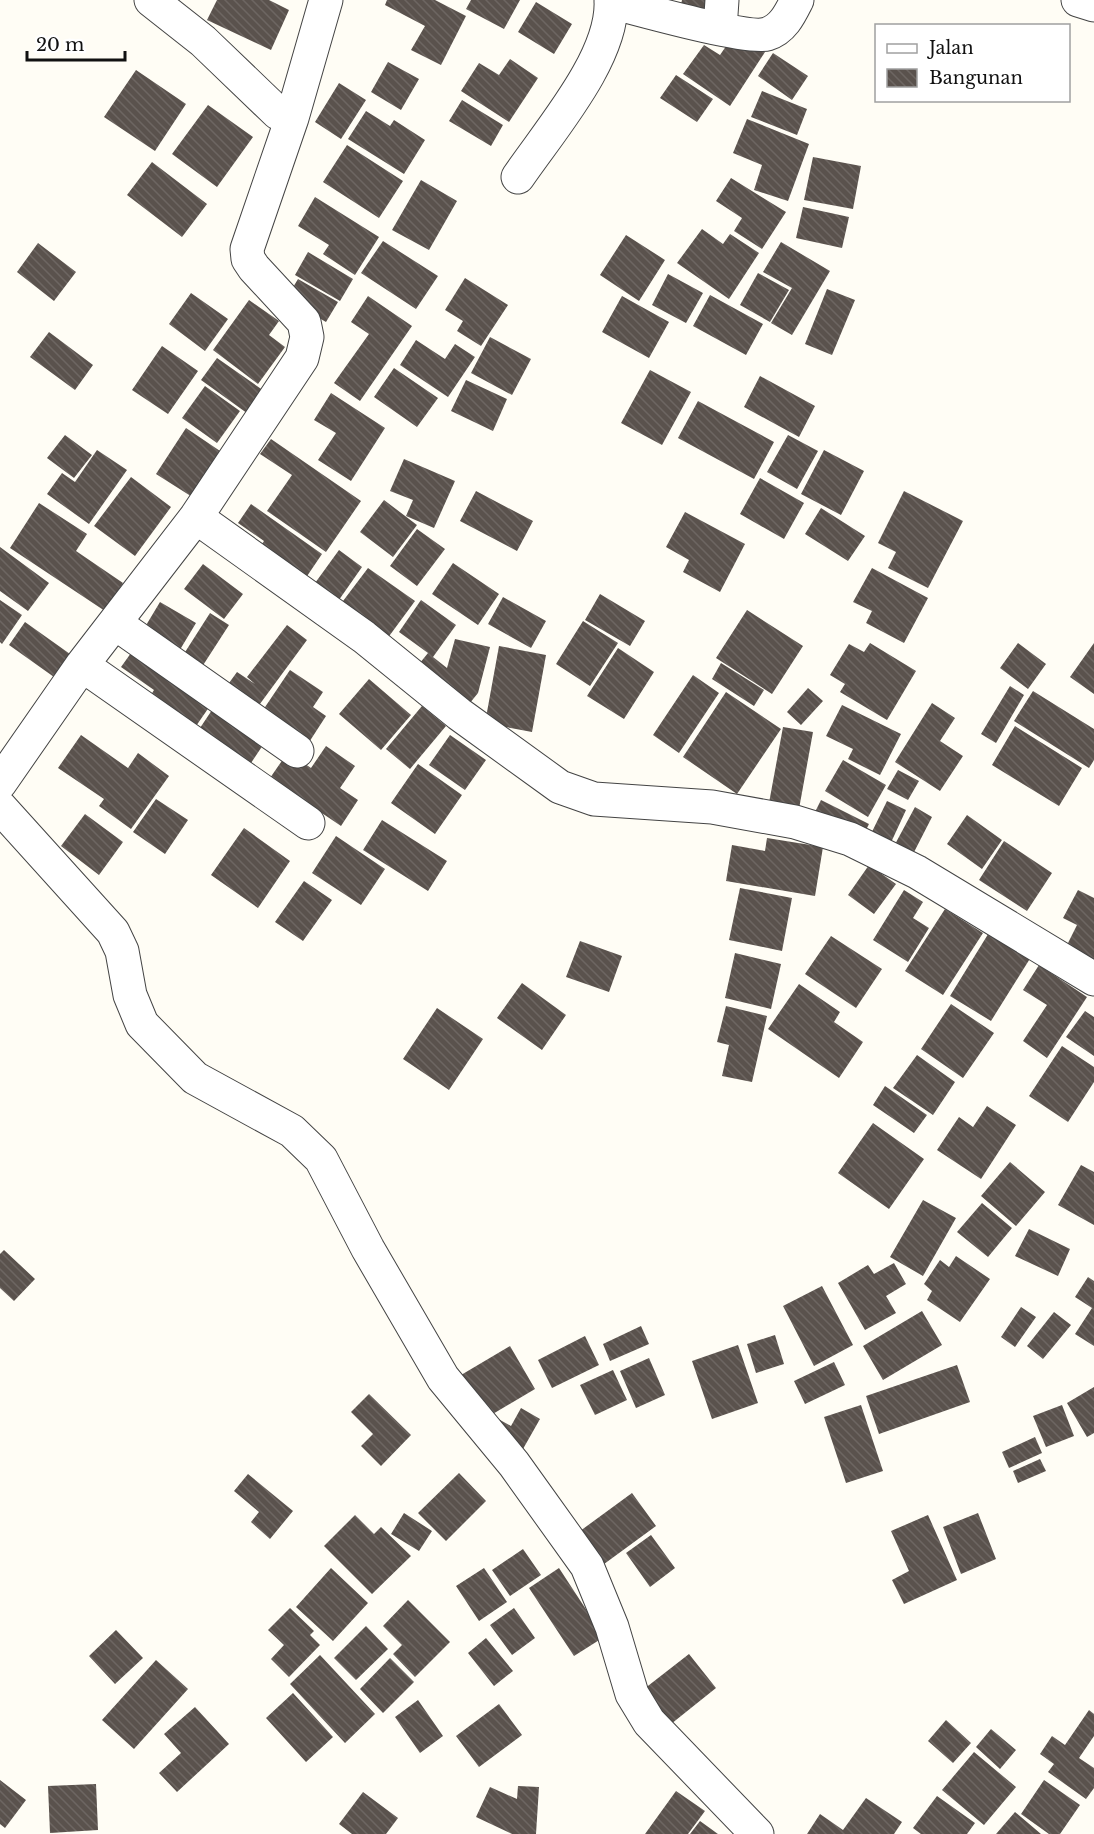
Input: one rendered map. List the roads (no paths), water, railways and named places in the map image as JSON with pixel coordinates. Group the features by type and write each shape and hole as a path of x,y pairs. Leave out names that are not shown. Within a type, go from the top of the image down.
{"street":[{"path":"151,0 203,41 278,113 292,118"},
{"path":"0,783 82,665 196,517 302,358 307,337 304,322 254,268 247,249 292,118 326,0"},
{"path":"518,177 595,63 607,31 611,1 721,14 764,35 780,27 797,0"},
{"path":"1078,0 1094,5"},
{"path":"196,517 364,637 459,714 560,788 594,799 712,807 795,822 850,839 917,872 1094,978"},
{"path":"115,623 297,751"},
{"path":"82,665 308,823"},
{"path":"0,807 113,932 122,951 130,995 142,1024 195,1078 292,1131 321,1159 368,1249 442,1378 514,1464 587,1566 612,1627 632,1694 649,1722 757,1834"}]}
